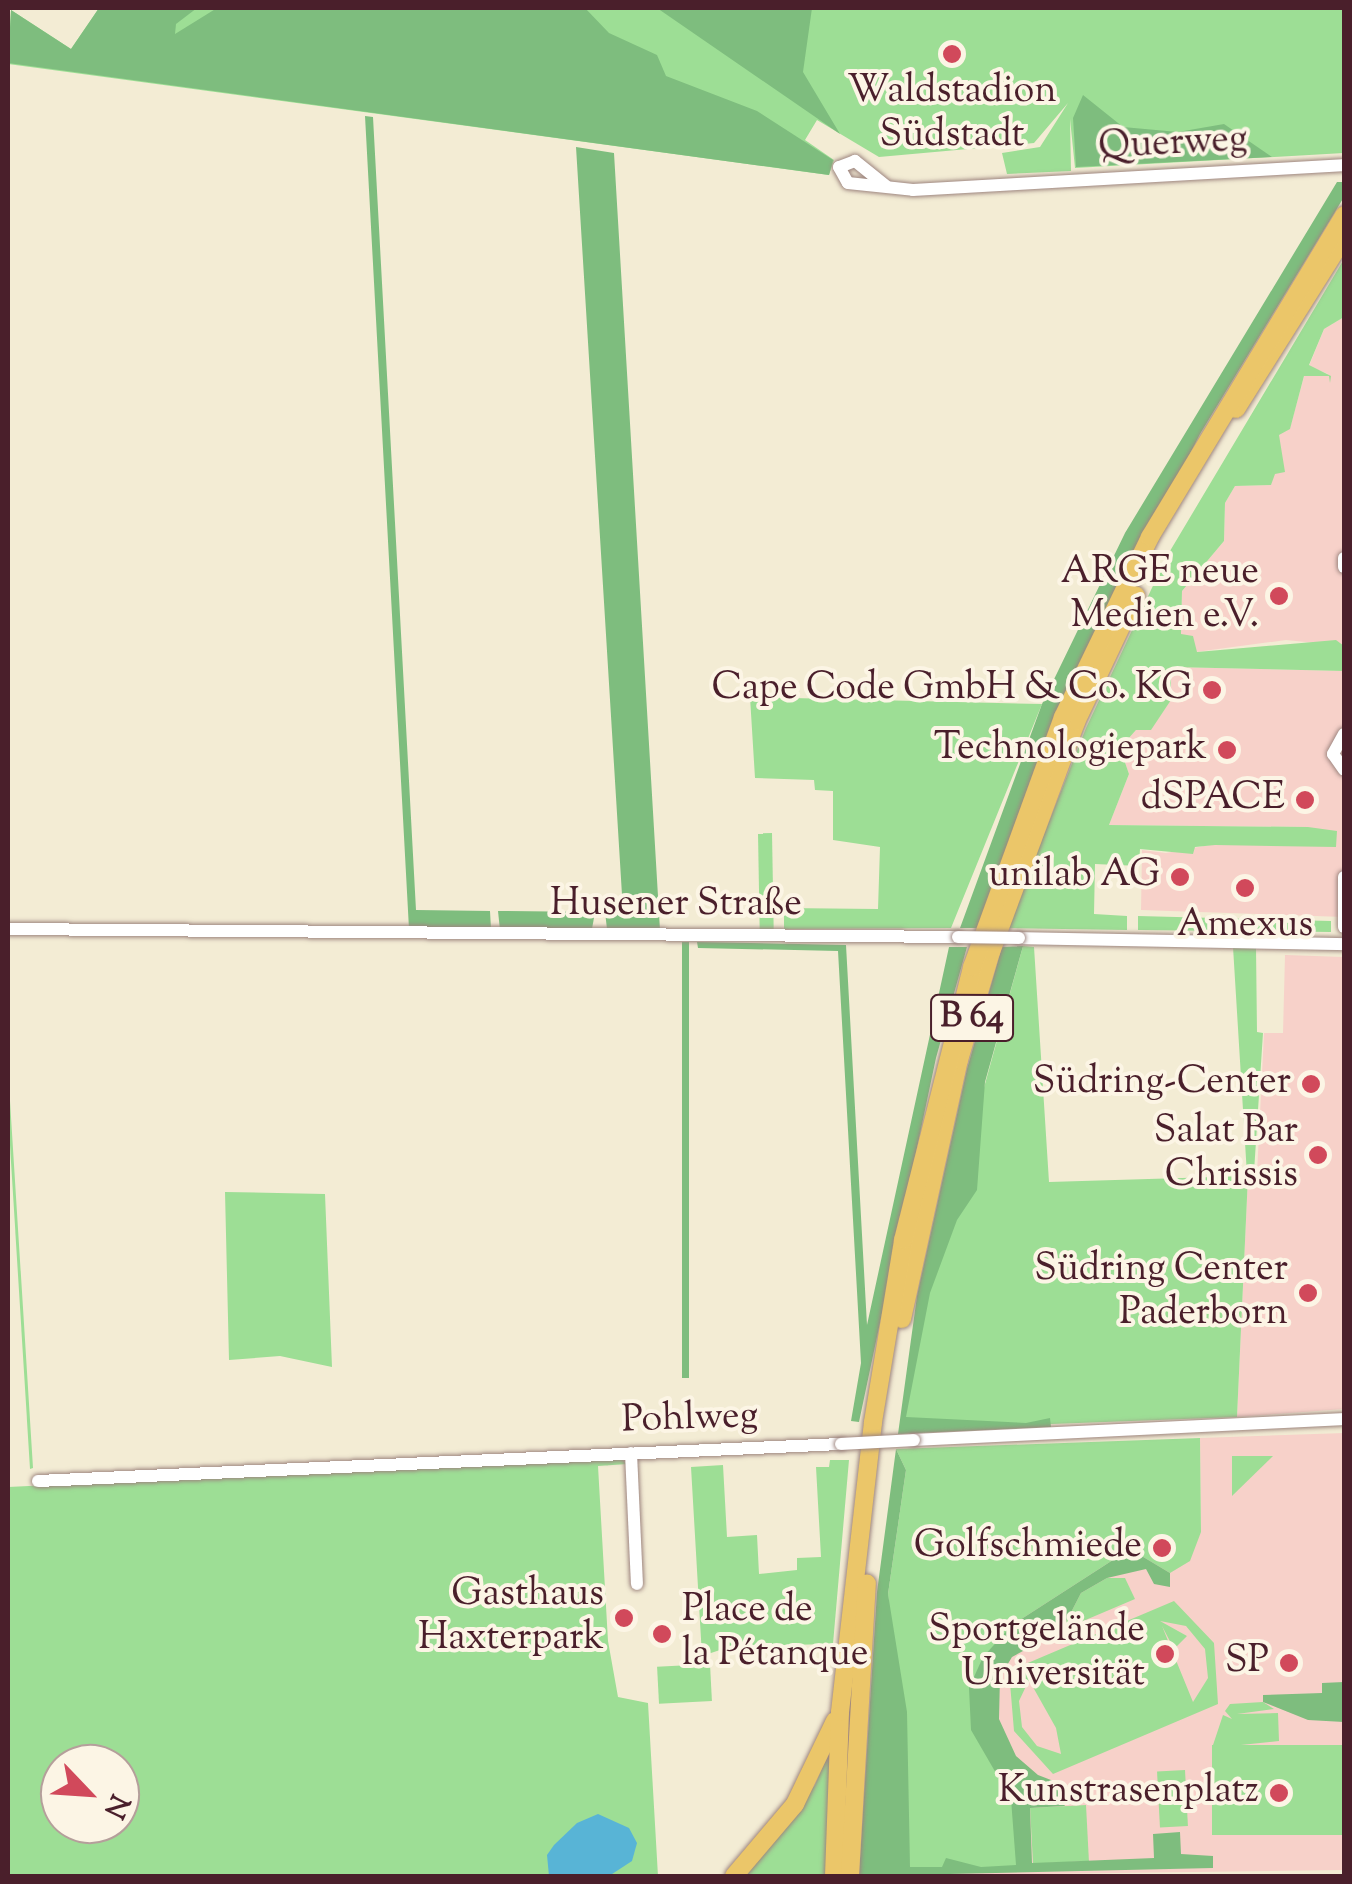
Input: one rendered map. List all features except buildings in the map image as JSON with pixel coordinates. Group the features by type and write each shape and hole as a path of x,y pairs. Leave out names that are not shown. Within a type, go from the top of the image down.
{"highway":[{"name":"B 64","path":"834,1876 840,1712 873,1422 903,1240 947,1056 998,888 1064,717 1150,536 1344,215"},
{"name":"B 64","path":"850,1876 855,1712 890,1384 924,1212 991,952 1076,722 1159,546 1344,237"},
{"path":"734,1876 795,1804 840,1712"}],"street":[{"name":"Querweg","path":"886,186 913,190 1344,165"},
{"path":"1344,558 1344,567"},
{"path":"1344,734 1333,750 1344,770"},
{"path":"1344,877 1344,927"},
{"name":"Husener Straße","path":"8,929 1344,944"},
{"name":"Pohlweg","path":"38,1481 1344,1418"},
{"path":"631,1453 637,1584"}],"shaded area":[{"name":"Technologiepark","path":"1344,317 1344,646 1286,640 1196,652 1181,635 1182,591 1224,541 1225,503 1235,486 1271,485 1279,434 1290,428 1305,373 1328,374 1309,366 1324,329"},
{"name":"Technologiepark","path":"1171,667 1344,671 1344,917 1141,910 1142,850 1166,853 1308,827 1109,825 1129,774 1120,748 1136,730 1151,729 1171,700"},
{"path":"1285,955 1344,957 1344,1409 1237,1417 1248,1176 1257,1173 1264,1033 1283,1033"},
{"name":"Sportgelände Universität","path":"1344,1433 1344,1870 880,1876 976,1728 1022,1618 1130,1549 1175,1565 1201,1532 1200,1438"}],"green space":[{"path":"99,8 1344,8 1344,153 1075,168 1070,119 1071,171 1007,174 1002,153 1040,147 1068,103 1034,143 879,157 817,120 805,140 834,160 829,175 8,64 11,10 71,49"},
{"path":"99,8 197,8 176,24 175,34 217,8 585,8 609,33 657,55 666,76 757,111 833,160 829,175 8,63 11,10 71,49"},
{"path":"657,8 812,8 803,72 840,134"},
{"path":"1083,95 1123,127 1178,132 1224,124 1272,157 1076,167 1073,118"},
{"path":"365,116 373,117 416,910 490,911 491,929 409,929"},
{"path":"576,147 614,153 660,930 607,929 605,912 623,911"},
{"path":"1337,182 1344,182 1344,197 1200,434 1061,708 977,928 960,928 1042,704 1125,533"},
{"path":"1344,259 1344,317 1324,329 1309,365 1331,376 1330,383 1329,376 1304,376 1290,429 1279,435 1285,472 1275,474 1271,485 1235,486 1225,503 1224,541 1182,591 1181,634 1193,636 1197,652 1336,640 1344,646 1344,671 1171,667 1171,700 1151,730 1136,730 1120,748 1129,774 1109,825 1308,827 1337,831 1336,847 1215,845 1195,847 1193,854 1140,849 1139,866 1095,864 1094,914 1127,916 1127,930 1007,928 1086,728 1167,556"},
{"path":"750,697 1042,704 951,928 784,929 784,908 878,909 880,847 833,840 833,791 815,790 814,780 755,778"},
{"path":"758,833 772,833 774,929 760,929"},
{"path":"498,911 595,912 592,929 500,930"},
{"path":"1138,916 1331,921 1331,932 1138,930"},
{"path":"682,942 689,942 689,1378 682,1378"},
{"path":"697,942 846,945 867,1325 949,947 967,947 936,1058 859,1422 851,1421 861,1363 838,951 698,948"},
{"path":"1023,946 1034,947 1049,1182 1248,1176 1237,1417 1052,1424 912,1420 908,1433 901,1434 928,1291"},
{"path":"1023,946 985,1082 977,1190 957,1220 930,1293 906,1417 1026,1423 1050,1418 1051,1427 898,1434 917,1296 967,1069 1002,947"},
{"path":"1233,947 1256,947 1257,1032 1263,1033 1254,1172 1247,1175"},
{"path":"8,1069 33,1468 30,1469 8,1113"},
{"path":"225,1192 325,1194 332,1367 280,1356 229,1360"},
{"path":"1200,1438 1201,1532 1190,1561 1170,1573 1130,1549 1012,1625 980,1664 1030,1869 910,1874 888,1594 906,1470 896,1449"},
{"path":"896,1449 906,1470 888,1594 907,1712 910,1867 942,1867 946,1858 981,1867 1016,1865 1011,1799 971,1730 969,1688 983,1657 1012,1625 1130,1549 1170,1573 1170,1587 1154,1584 1146,1569 1107,1578 1081,1593 1062,1630 1012,1657 1000,1677 999,1719 1016,1756 1038,1775 1082,1792 1064,1806 1030,1808 1032,1863 1154,1858 1153,1834 1180,1832 1181,1854 1213,1856 1213,1868 859,1876 877,1592"},
{"path":"1232,1456 1273,1456 1232,1496"},
{"path":"621,1458 627,1464 598,1466 608,1641 618,1697 648,1703 658,1876 8,1876 8,1487"},
{"path":"830,1460 849,1460 833,1644 732,1646 702,1656 691,1467 723,1465 727,1537 757,1535 759,1574 797,1570 797,1558 821,1557 816,1467 829,1467"},
{"path":"1107,1578 1125,1578 1135,1599 1062,1630 1081,1593"},
{"path":"1174,1601 1214,1643 1218,1704 1053,1774 1014,1731 1009,1671","holes":["1160,1621 1186,1626 1205,1649 1208,1678 1193,1702 1162,1626 1174,1649 1187,1636","1029,1680 1056,1728 1061,1754 1037,1746 1022,1727 1019,1701"]},
{"path":"710,1664 712,1701 659,1704 657,1667"},
{"path":"1344,1682 1344,1722 1308,1720 1263,1702 1263,1695 1322,1693 1322,1683"},
{"path":"1263,1702 1274,1709 1237,1714 1278,1713 1279,1741 1212,1748 1223,1715 1232,1719 1225,1711 1230,1704"},
{"path":"836,1735 829,1876 740,1876 815,1785"},
{"name":"Kunstrasenplatz","path":"1212,1745 1344,1745 1344,1835 1212,1835"},
{"path":"1185,1770 1188,1826 1160,1827 1157,1771"},
{"path":"1086,1805 1089,1861 1033,1864 1030,1808"}],"water":[{"path":"598,1814 629,1828 637,1843 632,1861 609,1876 549,1876 547,1855 554,1845 577,1823"}],"place":[{"name":"Waldstadion Südstadt","path":"952,54"},
{"name":"ARGE neue Medien e.V.","path":"1279,596"},
{"name":"Cape Code GmbH & Co. KG","path":"1212,690"},
{"name":"Technologiepark","path":"1227,750"},
{"name":"dSPACE","path":"1305,800"},
{"name":"unilab AG","path":"1180,877"},
{"name":"Amexus","path":"1245,888"},
{"name":"Südring-Center","path":"1311,1084"},
{"name":"Salat Bar Chrissis","path":"1318,1155"},
{"name":"Südring Center Paderborn","path":"1308,1293"},
{"name":"Golfschmiede","path":"1162,1548"},
{"name":"Gasthaus Haxterpark","path":"624,1618"},
{"name":"Place de la Pétanque","path":"662,1634"},
{"name":"Sportgelände Universität","path":"1165,1654"},
{"name":"SP","path":"1289,1663"},
{"name":"Kunstrasenplatz","path":"1279,1793"}]}
